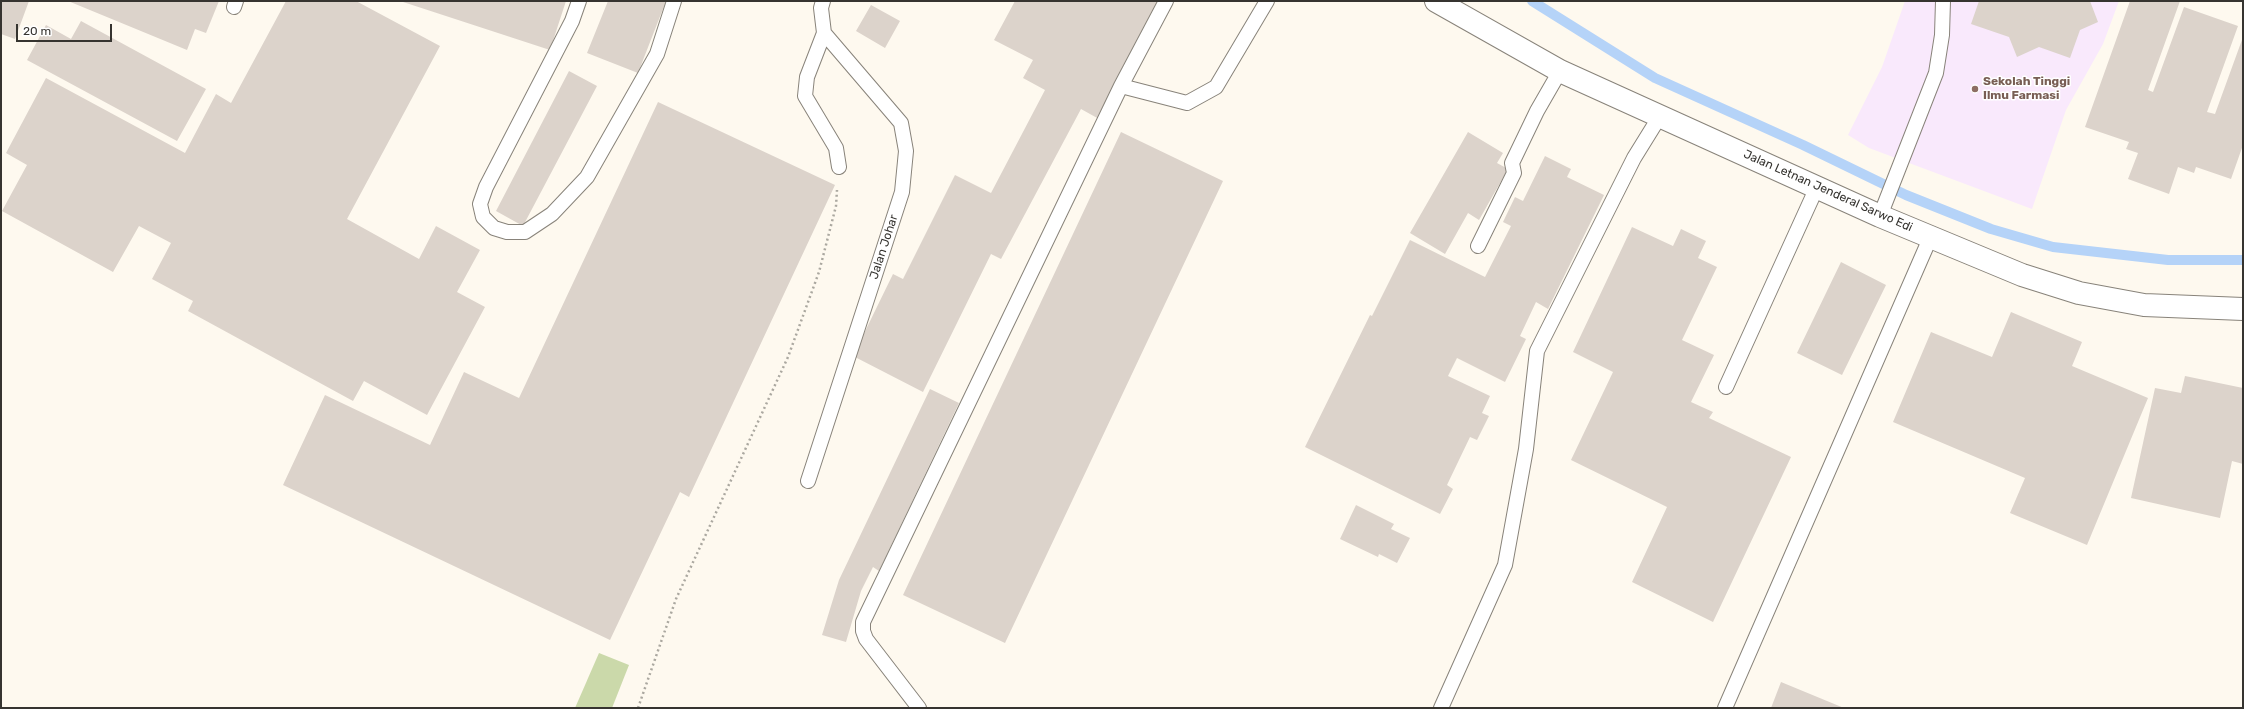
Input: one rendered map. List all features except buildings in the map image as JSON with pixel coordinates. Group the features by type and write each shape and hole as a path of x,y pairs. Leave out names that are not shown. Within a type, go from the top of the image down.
{"main road":[{"name":"Jalan Letnan Jenderal Sarwo Edi","path":"1436,1 1560,71 1880,216 2022,275 2079,293 2144,305 2243,309"}],"lane":[{"path":"579,1 572,21 486,187 480,204 483,217 494,228 508,232 525,232 552,214 587,177 657,54 674,1"},
{"path":"823,1 821,8 824,33 807,77 805,96 836,148 839,167"},
{"path":"919,708 866,639 863,631 863,622 1121,86 1166,1"},
{"path":"1121,86 1187,103 1216,87 1267,1"},
{"path":"1880,216 1936,73 1942,35 1944,1"},
{"name":"Jalan Johar","path":"808,481 902,192 906,151 901,123 824,33"},
{"path":"1478,246 1514,173 1512,163 1518,150 1537,111 1560,71"},
{"path":"1441,708 1505,565 1526,448 1537,351 1634,158 1660,116"},
{"path":"1726,387 1817,187"},
{"path":"1725,708 1931,236"}],"path":[{"path":"638,708 676,599 788,357 820,272 836,206 839,167"}],"shaded area":[{"name":"Sekolah Tinggi Ilmu Farmasi","path":"1905,1 2119,1 2103,44 2066,110 2032,209 1869,148 1848,135 1882,67"}],"green space":[{"path":"599,653 629,665 612,708 575,708"}],"waterway":[{"path":"1532,1 1655,78 1803,145 1906,195 1991,229 2053,247 2168,260 2243,260"}],"place":[{"name":"Sekolah Tinggi Ilmu Farmasi","path":"1975,89"}]}
